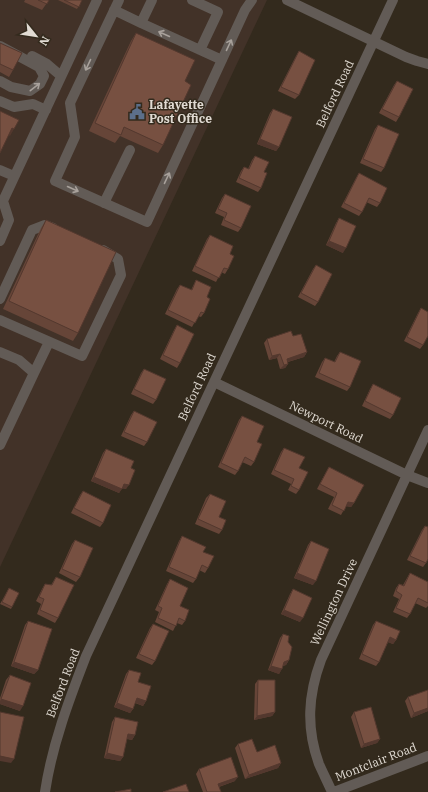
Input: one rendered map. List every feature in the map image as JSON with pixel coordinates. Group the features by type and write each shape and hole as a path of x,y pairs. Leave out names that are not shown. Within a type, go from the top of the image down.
{"street":[{"path":"0,241 5,220 2,200 97,0"},
{"path":"119,0 70,103 75,137 55,181 147,222 245,10 252,0"},
{"path":"142,23 152,0"},
{"path":"192,0 218,12 200,50"},
{"path":"287,0 374,42 417,61 428,64"},
{"name":"Belford Road","path":"44,792 56,740 70,697 86,656 393,0"},
{"path":"114,10 222,60"},
{"path":"0,40 47,64 61,76"},
{"path":"0,46 39,67 44,76 40,84 30,91 11,87 0,81"},
{"path":"0,101 14,107 33,104 46,110"},
{"path":"104,203 130,150"},
{"path":"0,170 14,176"},
{"path":"0,299 32,230 45,225 59,231"},
{"path":"0,320 82,356 121,275 118,259 108,252 94,246"},
{"path":"0,445 49,342"},
{"path":"0,352 19,360 34,373"},
{"name":"Newport Road","path":"214,382 407,475 428,483"},
{"name":"Wellington Drive","path":"333,792 319,764 311,730 311,694 315,677 320,660 428,430"},
{"name":"Montclair Road","path":"333,792 428,756"}],"shaded area":[{"path":"0,0 267,0 0,567"}],"building":[{"path":"38,0 49,0 47,4"},
{"path":"64,0 82,0 79,7"},
{"name":"Lafayette Post Office","path":"136,33 195,60 185,81 191,85 163,145 124,127 121,135 95,123"},
{"path":"0,43 22,53 13,70 0,64"},
{"path":"299,51 315,60 299,95 281,87"},
{"path":"397,81 413,89 399,117 382,109"},
{"path":"273,109 292,117 279,147 260,139"},
{"path":"0,111 19,120 14,129 12,128 0,153"},
{"path":"378,125 399,134 384,168 363,159"},
{"path":"255,156 269,162 264,172 267,173 261,188 239,178 244,167 249,169"},
{"path":"359,173 387,188 380,203 369,198 362,212 344,203"},
{"path":"225,194 251,206 241,228 224,220 227,213 218,209"},
{"path":"339,218 356,226 346,248 329,241"},
{"path":"46,220 116,252 78,333 9,301"},
{"path":"210,235 233,246 230,254 234,256 228,269 224,268 219,278 195,266"},
{"path":"316,265 332,274 318,302 301,293"},
{"path":"196,280 211,287 207,297 210,299 204,313 201,312 195,323 168,310 180,285 192,290"},
{"path":"421,308 428,312 428,336 423,345 407,337"},
{"path":"177,325 194,334 180,363 163,355"},
{"path":"291,331 293,336 301,334 307,352 287,359 288,364 284,365 280,354 272,356 267,339"},
{"path":"340,352 361,361 350,387 319,373 325,358 335,362"},
{"path":"144,369 166,379 156,400 134,389"},
{"path":"373,384 401,398 393,415 365,401"},
{"path":"134,411 157,422 147,442 124,432"},
{"path":"242,416 264,426 257,442 262,444 254,462 245,457 238,471 221,463"},
{"path":"284,448 305,457 299,468 308,472 299,490 291,486 294,479 274,470"},
{"path":"106,449 134,461 131,468 135,470 129,485 124,484 122,489 94,477"},
{"path":"329,467 364,485 354,503 348,502 344,511 332,505 337,493 320,484"},
{"path":"83,491 111,505 103,523 74,508"},
{"path":"210,494 226,501 219,517 226,520 222,530 198,519"},
{"path":"425,526 428,527 428,559 426,563 410,556"},
{"path":"182,536 206,547 203,552 214,556 208,568 202,565 196,579 169,567"},
{"path":"75,540 93,548 80,577 62,569"},
{"path":"311,541 329,549 316,581 297,573"},
{"path":"410,573 428,582 428,603 418,598 410,614 396,608 402,595 396,591 399,584 404,586"},
{"path":"56,577 74,585 58,618 40,610 44,599 39,597 45,584 52,585"},
{"path":"170,579 188,588 180,606 189,610 185,621 179,618 176,626 158,618 162,608 158,606"},
{"path":"9,588 19,593 12,607 2,602"},
{"path":"293,589 312,598 303,618 284,610"},
{"path":"28,621 52,629 38,670 14,662"},
{"path":"376,621 400,631 396,640 390,637 379,662 362,654"},
{"path":"153,624 169,631 155,661 139,654"},
{"path":"283,634 289,636 288,642 292,647 289,660 284,662 282,669 271,666"},
{"path":"129,670 141,673 138,682 151,686 146,701 137,698 133,709 117,703"},
{"path":"10,675 31,683 23,706 1,699"},
{"path":"258,680 275,680 275,712 257,716"},
{"path":"428,690 428,708 414,713 408,697"},
{"path":"371,707 380,739 364,744 354,712"},
{"path":"0,712 24,717 14,759 0,756"},
{"path":"115,717 138,722 135,735 128,734 123,757 107,753"},
{"path":"252,739 257,752 275,745 281,763 249,775 238,744"},
{"path":"231,757 238,777 218,784 221,792 207,792 199,769"},
{"path":"186,784 189,792 163,792"},
{"path":"131,789 131,792 115,792"}],"place":[{"name":"Lafayette Post Office","path":"137,112"}]}
